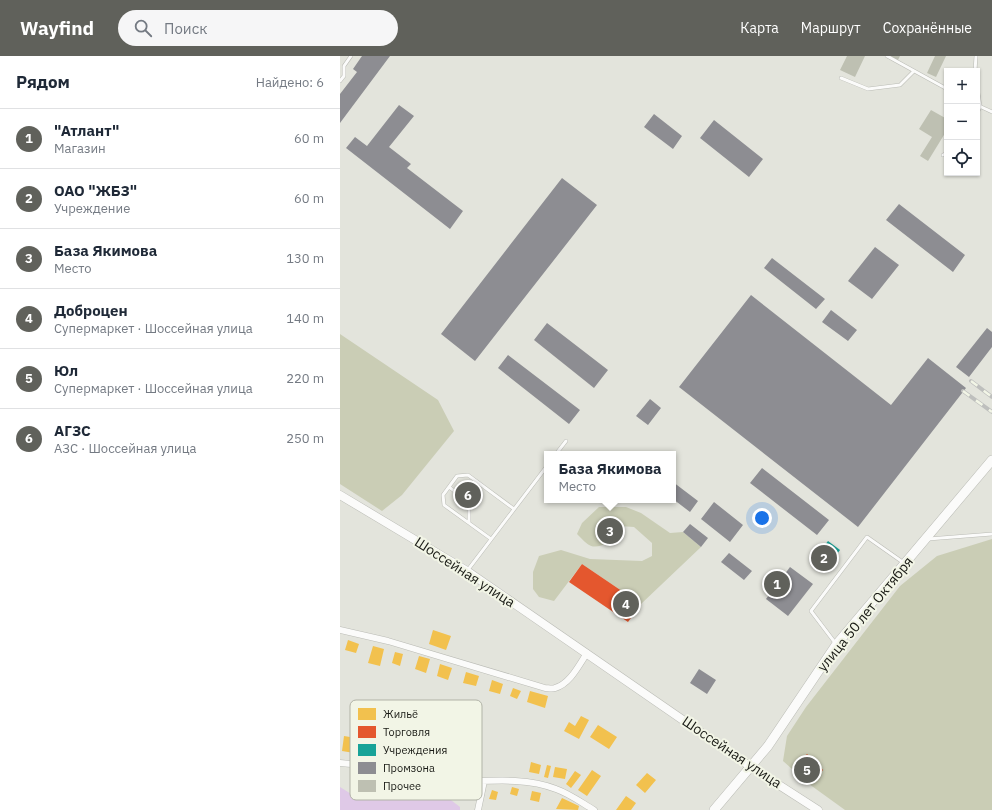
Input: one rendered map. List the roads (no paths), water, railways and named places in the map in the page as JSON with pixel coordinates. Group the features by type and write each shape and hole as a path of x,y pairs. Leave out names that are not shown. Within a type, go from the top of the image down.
{"main road":[{"name":"улица 50 лет Октября","path":"714,810 768,746 836,645 906,564 992,460"}],"street":[{"name":"Шоссейная улица","path":"340,495 467,571 751,767 818,810"},
{"path":"340,630 388,641 545,688 554,688 562,684 571,676 587,653"},
{"path":"340,763 350,764"},
{"path":"482,791 484,781 520,781 539,784 557,789 594,810"},
{"path":"478,810 480,800"}],"lane":[{"path":"340,81 344,76 344,66 351,56"},
{"path":"886,56 944,87"},
{"path":"975,68 976,56"},
{"path":"841,78 868,89 900,85 914,71"},
{"path":"980,107 992,112"},
{"path":"558,451 566,441"},
{"path":"467,571 544,470"},
{"path":"491,539 444,505 443,496 449,486 457,476 468,475 514,509"},
{"path":"449,486 469,502 469,523"},
{"path":"926,539 992,534"},
{"path":"836,645 811,611 867,537 906,564"}],"railway":[{"path":"971,381 992,397"},
{"path":"963,391 992,412"}],"place":[{"name":"АГЗС","path":"468,495"},
{"name":"База Якимова","path":"610,531"},
{"name":"ОАО \"ЖБЗ\"","path":"824,558"},
{"name":"\"Атлант\"","path":"777,584"},
{"name":"Доброцен","path":"626,604"},
{"name":"Юл","path":"807,770"}]}
